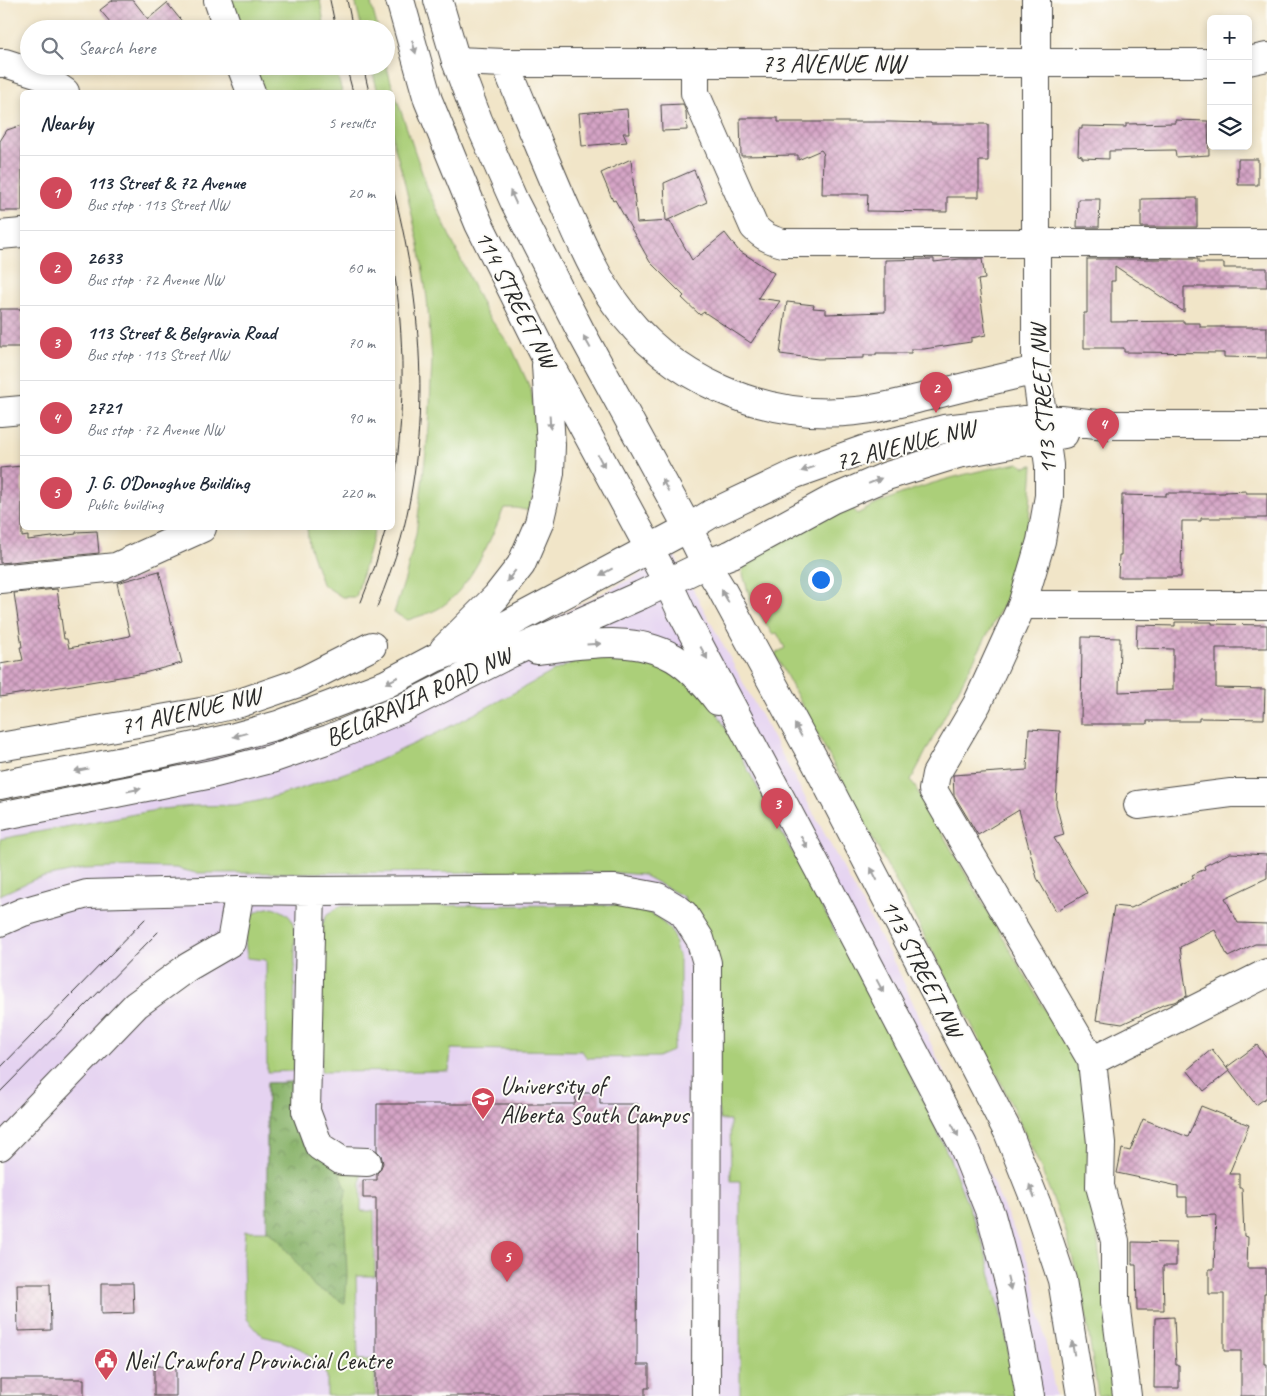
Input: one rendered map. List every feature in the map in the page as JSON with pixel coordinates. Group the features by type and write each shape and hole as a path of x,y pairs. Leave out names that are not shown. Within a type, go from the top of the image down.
{"main road":[{"path":"218,0 225,20"},
{"name":"114 STREET NW","path":"400,0 428,100 479,224 545,356 668,583"},
{"name":"114 STREET NW","path":"438,0 456,61 478,120 514,200 581,332 706,564"},
{"name":"113 STREET NW","path":"1036,0 1036,370 1049,464 1049,496 1041,540 1022,605 977,704 936,774 933,790 1092,1061"},
{"path":"1252,60 1267,57"},
{"name":"73 AVENUE NW","path":"456,61 506,63 1207,63"},
{"path":"0,63 20,68"},
{"name":"72 AVENUE NW","path":"506,63 547,166 600,282 633,326 656,348 688,372 726,392 754,402 772,407 827,413 882,408 1036,370"},
{"path":"695,63 695,93 754,227 771,240 782,243 1267,243"},
{"path":"40,75 62,90"},
{"path":"244,75 250,90"},
{"path":"0,235 20,232"},
{"path":"436,658 496,597 520,565 539,522 550,473 545,356"},
{"path":"0,412 20,410"},
{"name":"72 AVENUE NW","path":"688,528 711,514 795,474 866,449 944,429 1106,425 1267,425"},
{"name":"72 AVENUE NW","path":"706,564 732,554 832,500 887,476 1044,428"},
{"path":"681,611 714,550 725,540 845,474 866,449"},
{"name":"BELGRAVIA ROAD NW","path":"0,786 159,754 278,725 386,684 436,658 467,646 688,528"},
{"path":"0,579 116,567 198,530"},
{"name":"113 STREET NW","path":"706,564 816,763 1008,1132 1037,1205 1062,1280 1081,1396"},
{"name":"BELGRAVIA ROAD NW","path":"0,816 212,774 271,759 329,739 401,709 511,653 668,583 706,564"},
{"name":"113 STREET NW","path":"668,583 681,611 963,1145 991,1215 1010,1286 1030,1396"},
{"path":"1022,605 1267,605"},
{"path":"511,653 614,642 648,647 674,658 701,680 748,737"},
{"name":"71 AVENUE NW","path":"0,746 201,712 240,703 301,682 372,646"},
{"path":"1138,805 1231,793 1267,793"},
{"path":"0,922 23,912 86,894 240,890 615,889 658,897 678,909 684,914 700,939 707,963 706,1396"},
{"path":"0,1146 136,1005 188,967 231,942 240,890"},
{"path":"310,891 306,1111 319,1146 342,1161 368,1162"},
{"path":"1127,1396 1115,1302 1115,1241 1100,1186 1100,1144 1092,1061 1267,973"}],"shaded area":[{"name":"University of Alberta South Campus","path":"675,556 899,972 1031,1268 1056,1396 0,1396 0,806 26,802 353,721"}],"green space":[{"path":"225,0 320,0 323,20 232,20"},
{"path":"355,0 370,0 376,20 360,20"},
{"path":"251,75 337,75 341,90 256,90"},
{"path":"373,75 389,75 394,90 377,90"},
{"path":"395,94 428,190 486,313 512,348 531,390 540,446 530,511 504,508 479,562 452,599 430,613 408,620 394,613 416,534 429,427 432,360 427,298 419,245 395,148"},
{"path":"1018,463 1025,467 1033,465 1029,520 1006,599 911,780 1084,1077 1099,1254 1107,1302 1118,1396 1098,1396 1084,1302 1065,1229 1039,1164 993,1065 775,654 785,648 777,633 772,634 749,595 742,571 746,562 754,554 849,503 857,514 915,489 976,472"},
{"path":"307,530 374,530 356,597 342,597 322,584 309,545"},
{"path":"605,655 658,662 711,701 917,1087 950,1159 984,1247 1006,1335 1015,1396 740,1396 740,1181 731,1181 730,1120 720,1120 684,897 643,875 609,872 196,873 176,868 139,867 84,869 35,879 0,895 0,839 162,809 235,805 258,801 300,789 375,762 437,733 556,670 579,660"},
{"path":"616,905 639,909 658,917 673,933 680,960 680,1027 672,1051 658,1057 587,1058 582,1051 451,1049 449,1071 321,1072 322,925 327,914 341,906"},
{"path":"273,907 290,917 295,935 294,1071 267,1072 266,960 247,958 245,940 250,916 262,909"},
{"path":"293,1082 294,1118 304,1143 361,1172 361,1211 374,1211 375,1276 356,1276 358,1360 375,1360 375,1396 327,1396 327,1376 317,1363 301,1349 282,1341 262,1336 247,1319 244,1303 243,1258 245,1231 267,1231 267,1083"},
{"path":"293,1082 294,1118 304,1143 339,1170 347,1190 344,1201 347,1276 345,1304 315,1287 278,1239 267,1231 267,1083"}],"building":[{"path":"113,0 133,0 148,19 167,3 181,20 108,20 100,10"},
{"path":"683,104 686,112 687,130 662,131 661,105"},
{"path":"627,109 629,133 623,133 627,142 582,146 579,113"},
{"path":"740,118 778,118 778,122 988,124 988,161 979,161 979,197 947,197 947,212 867,211 868,194 822,194 824,154 821,150 798,160 798,155 741,156"},
{"path":"1175,120 1207,121 1207,150 1209,150 1209,155 1176,157 1175,150 1109,151 1109,159 1082,158 1082,156 1078,155 1079,129 1082,129 1082,126 1126,127 1126,124 1175,123"},
{"path":"20,126 20,211 0,211 0,141 7,130"},
{"path":"631,159 637,223 670,221 692,260 725,233 738,250 774,273 758,298 780,301 751,343 704,312 700,315 650,262 615,200 613,201 601,173"},
{"path":"1238,159 1258,159 1258,185 1238,185"},
{"path":"694,170 707,202 666,221 664,183"},
{"path":"1197,198 1197,227 1141,227 1141,199"},
{"path":"1078,199 1100,199 1099,227 1077,227"},
{"path":"934,259 934,262 982,259 985,279 978,280 986,335 971,338 971,342 924,349 911,349 911,353 876,353 876,355 864,355 864,358 818,359 780,354 787,302 814,305 813,308 826,309 826,314 885,312 885,260"},
{"path":"1087,259 1198,259 1198,263 1224,263 1224,268 1267,268 1267,287 1184,287 1184,312 1115,266 1115,281 1111,281 1111,322 1184,321 1184,323 1200,323 1200,327 1267,327 1267,358 1224,357 1224,353 1124,352 1124,348 1084,348 1084,313 1087,313"},
{"path":"0,309 20,309 20,347 0,347"},
{"path":"20,466 20,530 22,530 22,537 28,536 28,540 76,534 76,532 97,531 99,553 0,563 0,468"},
{"path":"1246,491 1246,493 1267,493 1267,518 1201,518 1201,521 1182,521 1181,577 1118,577 1119,555 1121,555 1122,495 1166,496 1166,493"},
{"path":"159,571 182,663 144,673 0,697 0,664 23,660 14,593 57,589 64,639 67,639 69,648 130,636 117,583"},
{"path":"1175,622 1267,625 1267,648 1216,648 1216,688 1265,689 1264,719 1199,718 1199,721 1147,721 1147,724 1081,724 1082,637 1120,638 1119,692 1173,690 1173,649 1136,648 1137,625 1175,626"},
{"path":"1029,729 1060,731 1056,804 1064,835 1054,838 1087,893 1056,911 1037,878 1019,810 978,835 954,795 953,775 1027,770"},
{"path":"1230,853 1267,855 1267,878 1225,898 1238,923 1267,924 1267,944 1255,944 1228,957 1215,930 1180,947 1187,996 1122,1024 1096,1020 1114,906 1131,908 1194,878 1192,875 1205,869 1204,866"},
{"path":"1257,1045 1267,1058 1267,1097 1256,1105 1227,1067"},
{"path":"1212,1049 1229,1071 1204,1091 1187,1070"},
{"path":"576,1093 600,1093 600,1104 638,1104 637,1365 649,1365 649,1388 645,1388 645,1396 376,1396 376,1198 363,1198 363,1180 377,1180 377,1173 383,1163 381,1155 377,1151 377,1104 575,1104"},
{"path":"1201,1106 1249,1125 1229,1174 1239,1174 1239,1188 1242,1188 1244,1236 1248,1237 1247,1268 1266,1268 1264,1364 1267,1364 1267,1396 1241,1396 1241,1351 1224,1351 1224,1294 1209,1294 1209,1269 1214,1269 1216,1215 1187,1216 1187,1197 1178,1197 1178,1186 1117,1173 1122,1149 1130,1151 1143,1119 1188,1137"},
{"path":"1132,1242 1176,1243 1176,1266 1163,1266 1164,1310 1137,1310 1136,1265 1132,1265"},
{"path":"101,1283 133,1283 134,1313 101,1314"},
{"path":"17,1284 50,1284 51,1330 18,1331"},
{"path":"1174,1317 1176,1365 1179,1365 1179,1388 1154,1388 1155,1318"},
{"path":"154,1366 176,1366 176,1396 154,1396"},
{"path":"0,1379 84,1379 84,1396 0,1396"}],"tram line":[{"path":"330,0 334,20"},
{"path":"347,0 351,20"},
{"path":"348,75 352,90"},
{"path":"365,75 369,90"},
{"path":"377,607 401,539 411,495 417,451 420,406 416,316 410,272 395,197"},
{"path":"395,276 402,348 401,407 395,474"},
{"path":"361,602 375,566 385,530"},
{"path":"0,1068 145,919"},
{"path":"0,1092 158,932"}],"place":[{"name":"2633","path":"936,413"},
{"name":"2721","path":"1103,449"},
{"name":"113 Street & 72 Avenue","path":"766,624"},
{"name":"113 Street & Belgravia Road","path":"777,829"},
{"name":"University of Alberta South Campus","path":"483,1120"},
{"name":"J. G. O'Donoghue Building","path":"507,1282"},
{"name":"Neil Crawford Provincial Centre","path":"106,1381"}]}
